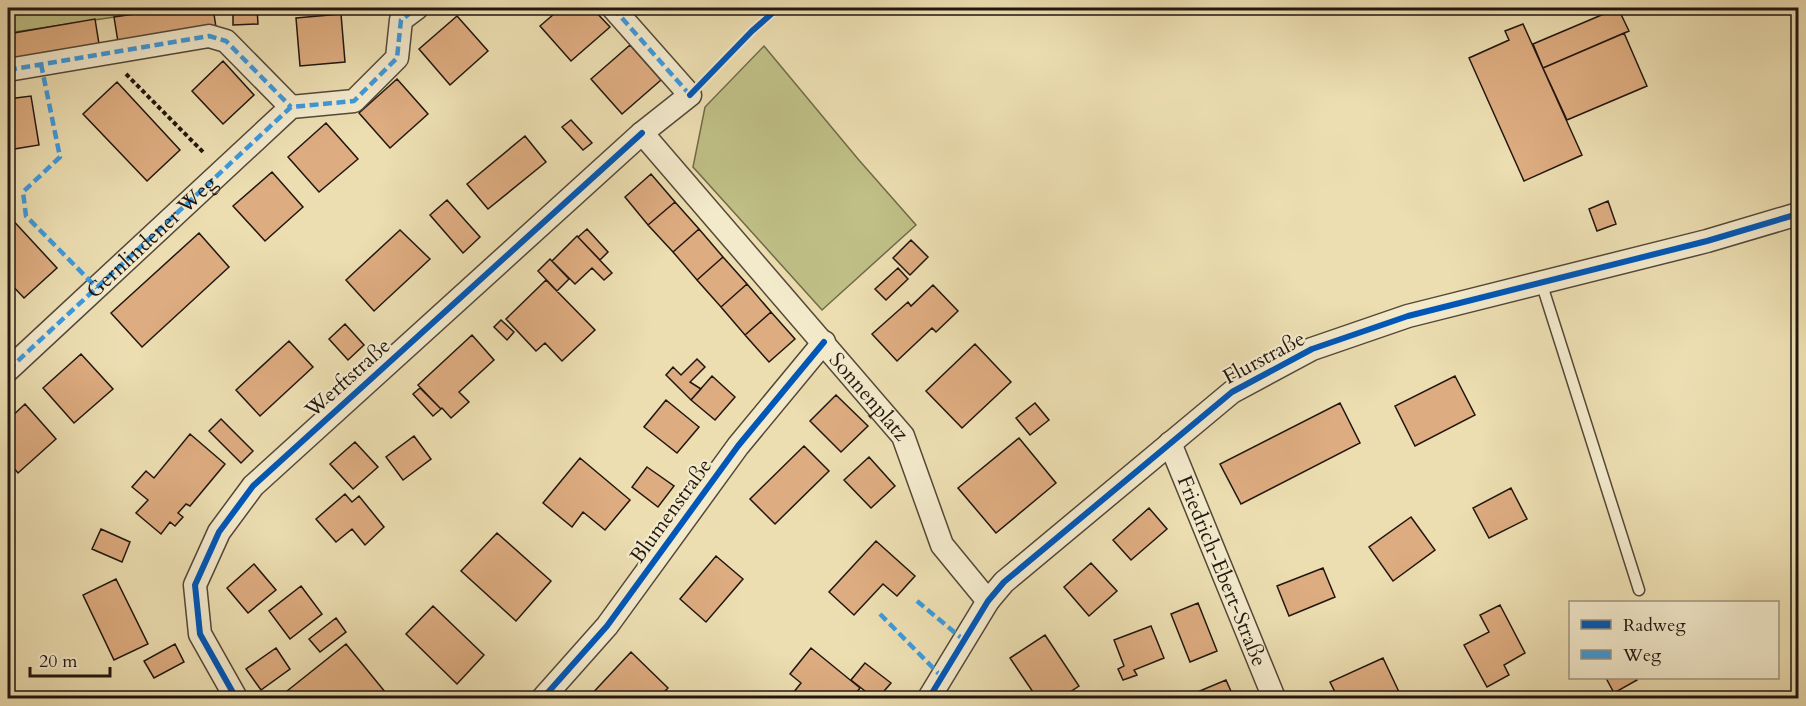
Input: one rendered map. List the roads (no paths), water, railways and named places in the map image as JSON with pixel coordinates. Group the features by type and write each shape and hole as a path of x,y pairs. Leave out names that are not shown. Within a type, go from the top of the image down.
{"street":[{"path":"8,70 209,36 226,41 291,107 354,101 397,58 402,20 417,8"},
{"name":"Werftstraße","path":"237,699 200,634 195,585 219,532 253,486 642,133 690,95 613,8"},
{"name":"Gernlindener Weg","path":"9,366 223,172 291,107"},
{"name":"Sonnenplatz","path":"642,133 903,436 942,545 988,601"},
{"name":"Flurstraße","path":"929,699 988,601 1004,582 1232,392 1312,349 1408,316 1707,241 1798,214"},
{"name":"Blumenstraße","path":"543,699 608,626 738,446 824,342"},
{"name":"Friedrich-Ebert-Straße","path":"1170,443 1274,699"}],"lane":[{"path":"1541,281 1639,590"}]}
